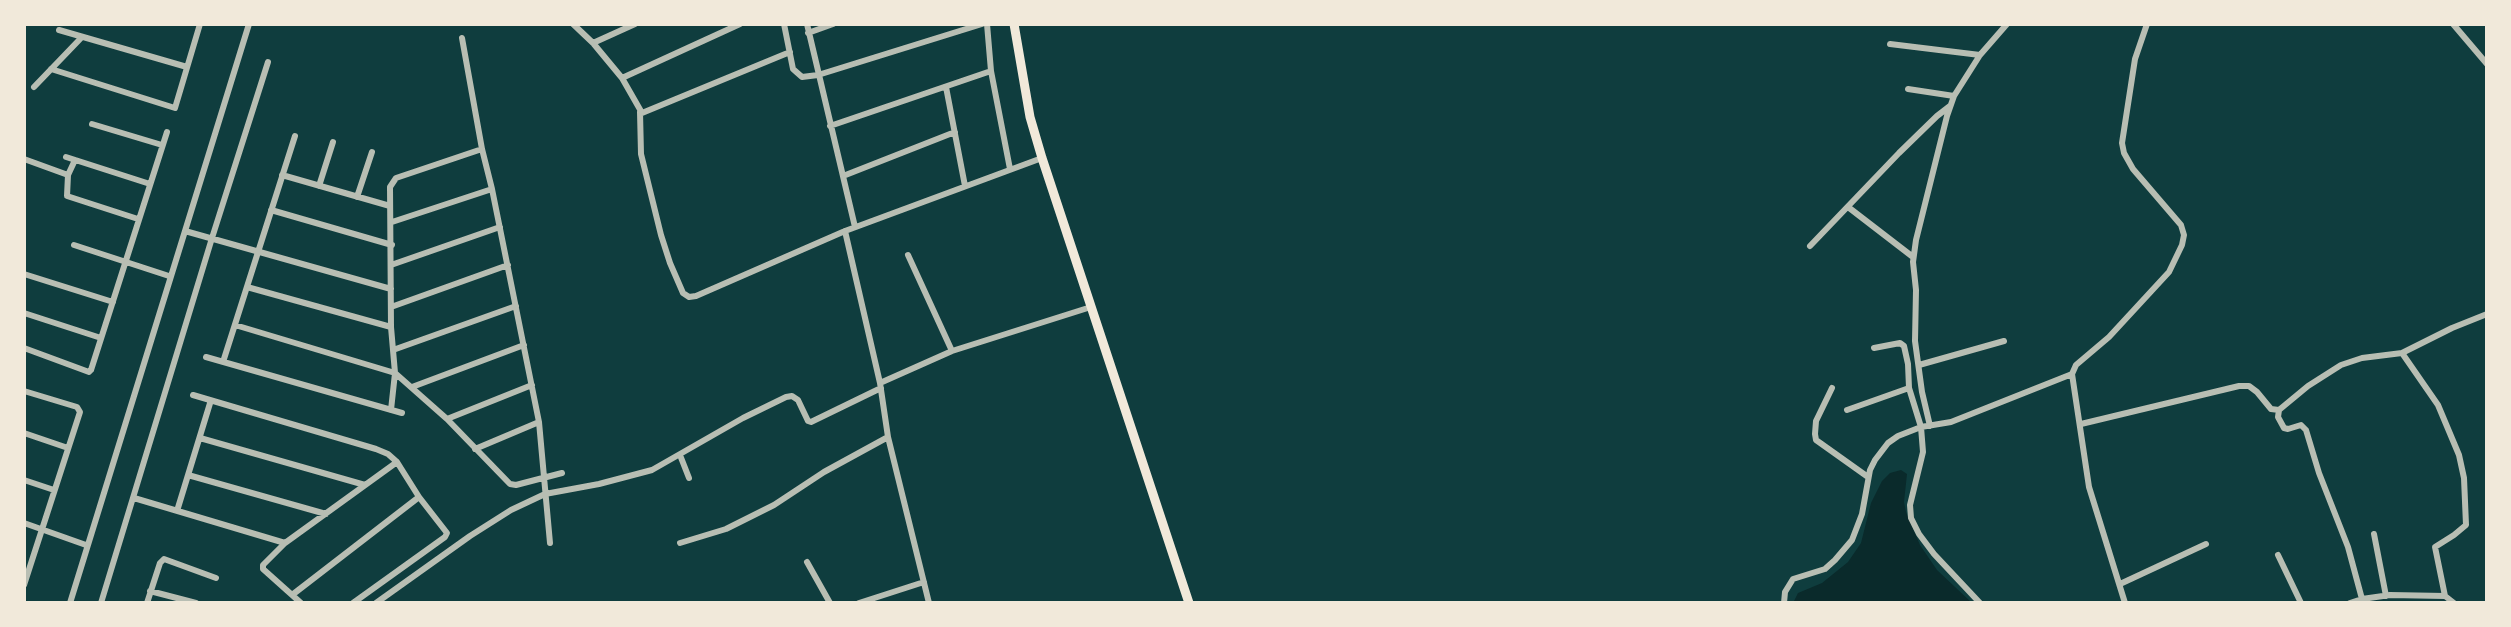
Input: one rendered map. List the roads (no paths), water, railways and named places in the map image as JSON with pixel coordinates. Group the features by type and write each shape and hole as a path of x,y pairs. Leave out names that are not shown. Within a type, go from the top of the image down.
{"main road":[{"path":"1014,24 1030,117 1042,158 1189,603"}],"street":[{"path":"51,69 175,108 200,26 190,24"},
{"path":"70,603 169,276 188,231 249,24"},
{"path":"573,24 622,78 640,112 641,154 661,235 683,293 689,297 855,227 1042,158"},
{"path":"593,43 635,24"},
{"path":"622,78 740,24"},
{"path":"784,24 796,73 802,77 818,75 984,24 1010,169"},
{"path":"807,24 855,227"},
{"path":"808,33 833,24"},
{"path":"1930,426 1915,341 1913,257 1954,96 1980,55 2007,24"},
{"path":"2125,603 2089,487 2072,374 2076,365 2109,337 2169,272 2182,245 2184,235 2181,225 2133,169 2122,143 2135,59 2147,24"},
{"path":"2453,24 2487,64"},
{"path":"59,30 187,67"},
{"path":"34,87 82,37"},
{"path":"462,38 539,422 550,543"},
{"path":"1890,44 1980,55"},
{"path":"640,112 646,113 790,52"},
{"path":"101,603 268,62"},
{"path":"830,126 991,71"},
{"path":"946,87 965,186"},
{"path":"1908,89 1954,96"},
{"path":"1810,246 1914,138 1950,106"},
{"path":"92,124 162,145"},
{"path":"24,348 89,372 92,369 167,132"},
{"path":"843,176 955,132"},
{"path":"223,362 295,136"},
{"path":"319,186 333,142"},
{"path":"391,410 395,373 391,327 390,187 396,178 482,149"},
{"path":"357,197 372,152"},
{"path":"66,157 150,184"},
{"path":"24,159 68,175"},
{"path":"75,160 68,175 67,196 138,219"},
{"path":"282,175 390,206"},
{"path":"392,222 492,189"},
{"path":"1848,207 1913,257"},
{"path":"271,210 392,245"},
{"path":"391,265 500,227"},
{"path":"188,231 391,289"},
{"path":"845,231 880,386 888,437 929,603"},
{"path":"74,245 169,276"},
{"path":"908,255 952,351"},
{"path":"391,307 508,265"},
{"path":"24,274 113,302"},
{"path":"247,287 391,327"},
{"path":"393,350 516,306"},
{"path":"376,603 470,536 511,510 545,494 652,470 786,397 792,396 798,400 811,422 952,351 1091,307"},
{"path":"24,313 101,338"},
{"path":"2362,599 2348,547 2306,430 2301,425 2284,428 2278,417 2279,410 2341,365 2362,358 2402,353 2487,314"},
{"path":"235,325 395,373 447,419 512,485 562,473"},
{"path":"1919,365 2004,341"},
{"path":"1874,348 1902,344 1908,364 1909,388 1921,427 1922,460 1910,505 1911,518 1934,554 1980,603"},
{"path":"412,387 524,345"},
{"path":"2402,353 2438,405 2459,455 2464,478 2466,525 2435,547 2445,596"},
{"path":"206,357 402,413"},
{"path":"1784,603 1785,592 1793,579 1825,569 1852,540 1862,514 1868,477 1875,460 1888,443 1921,427 1951,422 2072,374"},
{"path":"447,419 532,385"},
{"path":"2081,424 2239,386 2249,386 2271,409 2279,410"},
{"path":"1832,388 1816,421 1816,440 1868,477"},
{"path":"1847,410 1909,388"},
{"path":"24,391 78,408 80,412 27,565 24,585"},
{"path":"193,395 376,449 397,462 419,497 446,529 445,537 353,603"},
{"path":"177,511 211,400"},
{"path":"475,449 539,422"},
{"path":"24,433 68,448"},
{"path":"680,543 726,529 774,505 824,472 888,437"},
{"path":"200,438 365,485"},
{"path":"680,455 689,478"},
{"path":"301,603 262,567 285,543 397,462"},
{"path":"188,475 326,514"},
{"path":"24,480 54,490"},
{"path":"292,595 419,497"},
{"path":"134,498 285,543"},
{"path":"24,523 86,545"},
{"path":"2374,534 2386,596"},
{"path":"2120,584 2206,544"},
{"path":"2278,555 2301,603"},
{"path":"147,603 164,559 216,578"},
{"path":"807,562 830,603"},
{"path":"859,603 924,582"},
{"path":"150,591 196,603"},
{"path":"2350,603 2386,596 2445,596 2454,603"}],"water":[{"path":"1901,470 1907,474 1906,512 1920,545 1937,570 1972,603 1793,603 1798,593 1822,583 1848,562 1861,543 1871,503 1882,481 1890,473"}]}
